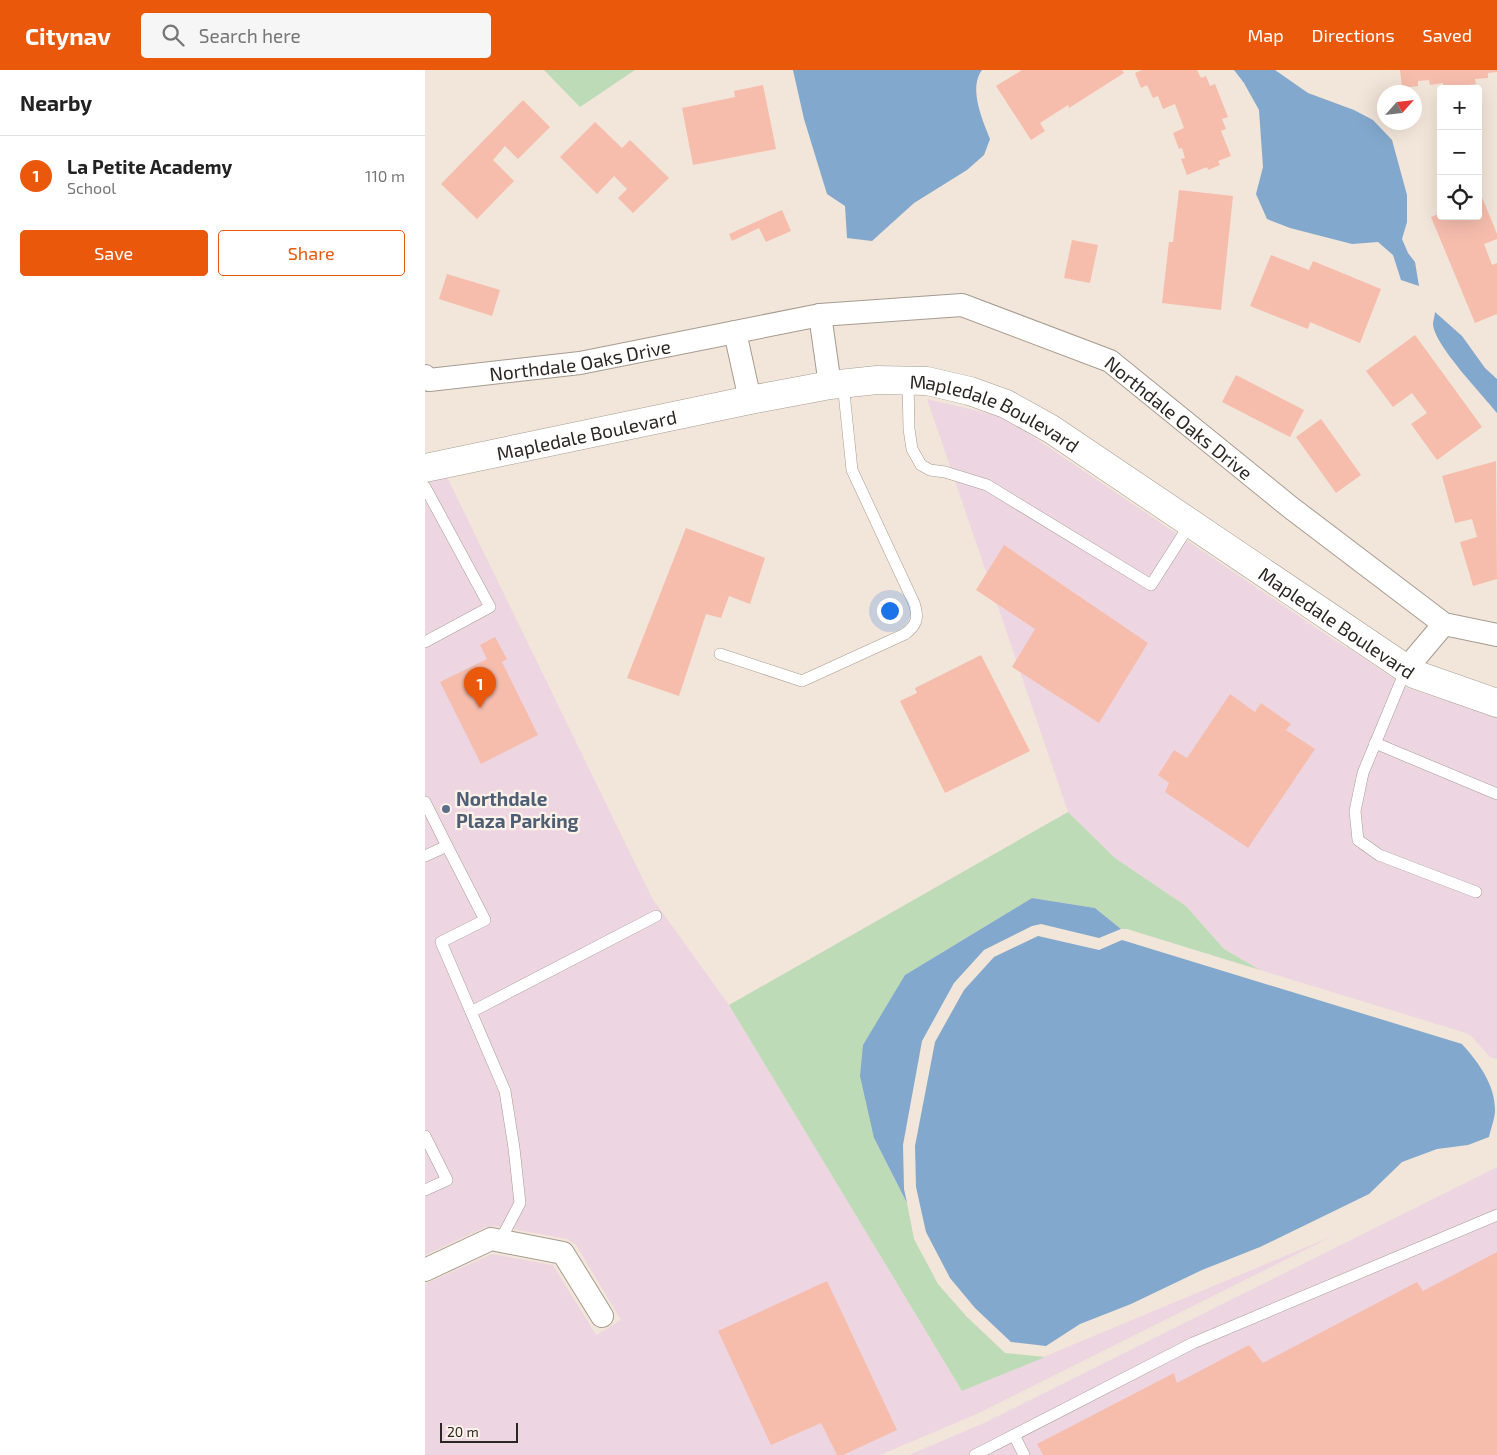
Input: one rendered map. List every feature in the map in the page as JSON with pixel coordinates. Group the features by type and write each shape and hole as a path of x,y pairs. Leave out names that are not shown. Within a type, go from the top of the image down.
{"street":[{"name":"Northdale Oaks Drive","path":"425,376 429,380 580,363 820,315 962,305 1110,362 1290,507 1445,624 1497,635"},
{"path":"820,315 837,384"},
{"path":"735,332 750,400"},
{"name":"Mapledale Boulevard","path":"425,468 750,400 837,384 877,380 927,381 970,391 1006,404 1051,429 1414,674 1497,703"},
{"path":"1406,668 1445,624"},
{"path":"425,1270 491,1239 563,1252 602,1316"}],"lane":[{"path":"908,380 909,429 912,449 921,465 930,470 945,472 987,486 1151,585 1191,524"},
{"path":"720,654 802,681 905,634 916,623 918,615 914,604 852,470 837,384"},
{"path":"425,487 490,607 425,642"},
{"path":"1406,668 1363,773 1355,810 1359,840 1379,855 1476,892"},
{"path":"1375,743 1497,794"},
{"path":"425,802 485,920 441,942 505,1091 520,1202 500,1241"},
{"path":"425,856 447,846"},
{"path":"471,1012 656,916"},
{"path":"425,1136 447,1180 425,1190"},
{"path":"975,1455 1193,1343 1497,1215"},
{"path":"1014,1435 1024,1455"}],"shaded area":[{"path":"927,399 999,416 1023,430 1407,688 1497,717 1497,1059 1490,1057 1466,1033 1260,970 1224,949 1186,906 1115,858 1068,812"},
{"path":"447,477 652,898 729,1005 962,1391 1333,1236 979,1413 880,1455 425,1455 425,1284 492,1254 553,1265 596,1335 621,1320 576,1245 567,1239 496,1226 486,1227 425,1255 425,482"},
{"path":"1497,1167 1497,1455 909,1455 984,1423"}],"green space":[{"path":"544,70 635,70 580,107"},
{"path":"1068,812 1115,858 1186,906 1224,949 1260,970 1127,929 1121,929 1095,908 1032,898 905,975 874,1138 907,1203 914,1239 938,1284 966,1316 1005,1353 1045,1357 962,1391 729,1005"}],"water":[{"path":"793,70 982,70 976,86 978,104 990,139 984,155 967,170 914,203 872,241 847,238 845,206 827,194 804,119"},
{"path":"1234,70 1275,70 1308,93 1354,110 1373,120 1377,124 1377,130 1382,130 1392,140 1407,195 1407,222 1402,239 1408,253 1415,262 1419,286 1401,280 1393,255 1378,242 1352,244 1290,228 1267,219 1256,194 1263,167 1259,110 1244,83"},
{"path":"1435,312 1462,336 1485,368 1497,379 1497,413 1460,370 1441,344 1433,324"},
{"path":"1032,898 1095,908 1121,929 1099,938 1041,924 1032,926 984,950 954,983 922,1041 903,1145 904,1189 907,1203 874,1138 860,1076 863,1045 905,975"},
{"path":"1038,936 1099,950 1122,940 1462,1044 1485,1074 1492,1091 1495,1113 1489,1137 1468,1145 1437,1149 1402,1162 1369,1194 1260,1247 1202,1270 1131,1304 1080,1324 1046,1346 1011,1342 975,1308 950,1278 926,1232 916,1187 915,1146 935,1042 964,990 994,957"}],"building":[{"path":"1022,70 1122,70 1124,73 1069,108 1068,105 1040,123 1045,131 1031,140 996,86"},
{"path":"1142,70 1197,70 1201,78 1206,76 1210,86 1215,84 1228,117 1222,119 1226,129 1221,131 1231,156 1218,161 1220,165 1208,170 1207,167 1187,175 1181,159 1185,158 1182,148 1179,149 1173,133 1184,128 1175,104 1163,109 1158,96 1153,98 1147,85 1141,88 1135,73"},
{"path":"1400,70 1497,70 1497,72 1488,73 1488,78 1475,79 1476,84 1443,85 1443,83 1430,85 1429,80 1418,81 1418,85 1402,85"},
{"path":"763,85 776,149 693,165 682,108 735,97 734,91"},
{"path":"523,100 550,127 518,159 505,146 493,160 514,181 477,219 441,184"},
{"path":"595,122 622,148 630,140 669,178 633,213 618,198 627,189 614,176 597,194 560,157"},
{"path":"1179,190 1233,196 1221,310 1162,303 1169,242 1173,242"},
{"path":"1482,197 1497,234 1497,239 1484,244 1492,265 1497,263 1497,314 1475,323 1431,217 1437,215 1437,220 1482,220"},
{"path":"782,210 791,231 766,242 759,228 732,241 729,234"},
{"path":"1072,240 1098,245 1090,283 1064,278"},
{"path":"1271,255 1309,270 1313,261 1381,289 1360,343 1310,322 1308,329 1250,306"},
{"path":"447,274 500,290 492,316 439,299"},
{"path":"1415,335 1482,427 1437,460 1411,424 1427,413 1412,393 1393,407 1366,371"},
{"path":"1236,375 1304,410 1290,437 1222,402"},
{"path":"1321,419 1361,475 1336,493 1296,437"},
{"path":"1496,461 1497,579 1473,586 1460,542 1477,537 1472,519 1455,523 1442,476"},
{"path":"686,528 765,558 750,604 729,596 721,618 706,614 679,696 627,678"},
{"path":"1004,545 1148,643 1099,723 1012,667 1035,629 976,590"},
{"path":"495,637 507,659 502,662 538,735 481,764 440,682 487,659 480,645"},
{"path":"981,655 1030,751 945,793 900,701 917,693 915,688"},
{"path":"1230,694 1255,712 1261,703 1291,724 1286,730 1315,749 1248,848 1165,792 1169,783 1158,775 1174,750 1187,758"},
{"path":"1497,1252 1497,1455 1043,1455 1037,1444 1174,1373 1177,1383 1249,1345 1263,1363 1417,1282 1423,1291"},
{"path":"827,1281 897,1430 843,1455 837,1455 821,1423 771,1445 718,1331"}],"place":[{"name":"La Petite Academy","path":"480,708"},
{"name":"Northdale Plaza Parking","path":"446,809"}]}
